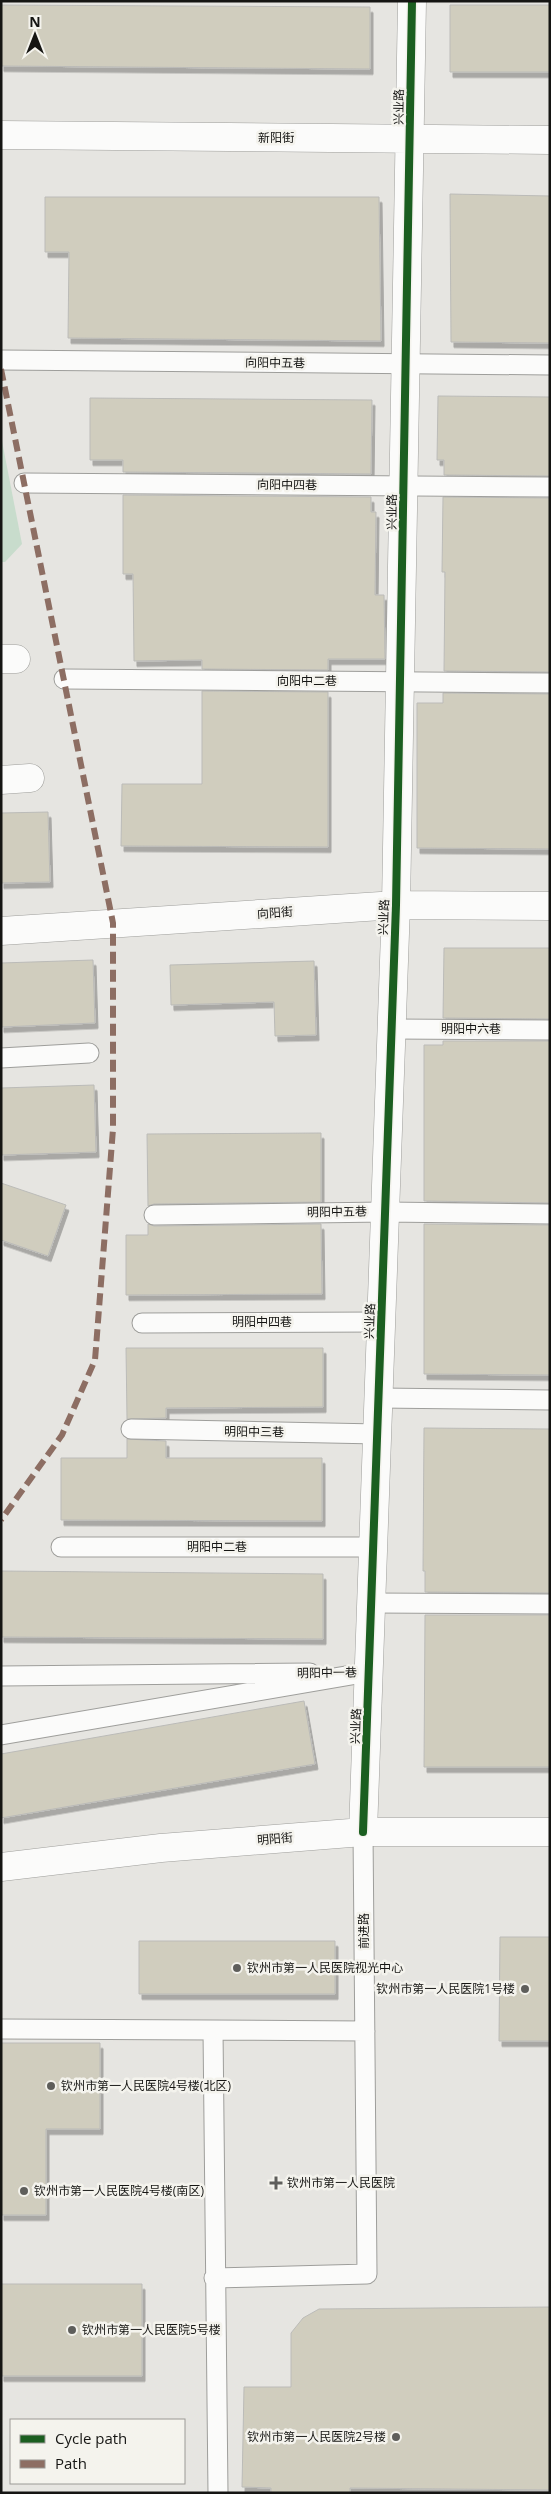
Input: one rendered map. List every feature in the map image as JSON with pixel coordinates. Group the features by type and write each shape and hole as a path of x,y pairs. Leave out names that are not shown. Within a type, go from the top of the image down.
{"street":[{"name":"兴业路","path":"364,1832 396,905 412,1"},
{"name":"新阳街","path":"1,135 550,140"},
{"path":"1,780 30,778"},
{"name":"向阳街","path":"1,930 396,905 550,906"},
{"name":"明阳街","path":"1,1867 161,1848 364,1832 550,1832"}],"lane":[{"name":"向阳中五巷","path":"1,360 550,365"},
{"name":"向阳中四巷","path":"24,483 550,488"},
{"name":"向阳中二巷","path":"64,680 550,683"},
{"name":"明阳中六巷","path":"392,1029 550,1030"},
{"path":"1,1058 90,1054"},
{"name":"明阳中五巷","path":"154,1215 385,1212 550,1214"},
{"name":"明阳中四巷","path":"142,1323 381,1322"},
{"path":"379,1398 550,1400"},
{"name":"明阳中三巷","path":"131,1429 378,1434"},
{"name":"明阳中二巷","path":"61,1547 373,1547"},
{"path":"372,1603 550,1604"},
{"name":"明阳中一巷","path":"1,1676 369,1672"},
{"name":"明阳中一巷","path":"1,1735 369,1672"},
{"name":"前进路","path":"214,2278 367,2274 364,1832"},
{"path":"1,2029 364,2031"},
{"path":"213,2030 214,2278 218,2493"}],"green space":[{"path":"1,436 22,544 5,562 1,562"}],"building":[{"path":"1,5 370,7 370,69 1,66"},
{"path":"450,5 550,5 550,72 450,72"},
{"path":"450,194 550,196 550,343 451,342"},
{"path":"45,197 379,197 381,341 68,338 69,252 45,252"},
{"path":"438,396 550,397 550,476 444,475 444,460 437,460"},
{"path":"90,398 372,400 371,474 123,472 123,460 90,460"},
{"path":"123,495 371,497 371,512 376,512 375,595 384,595 385,659 328,659 328,670 202,669 202,660 134,661 133,574 123,574"},
{"path":"443,497 550,498 550,672 444,671 445,572 442,572"},
{"path":"202,691 328,692 328,847 121,846 122,784 202,784"},
{"path":"443,693 550,694 550,849 417,848 417,703 443,703"},
{"path":"48,812 50,882 1,883 1,813"},
{"path":"444,948 550,948 550,1019 443,1018"},
{"path":"93,960 95,1023 1,1027 1,963"},
{"path":"314,961 316,1035 275,1036 274,1002 171,1005 170,965"},
{"path":"443,1041 550,1041 550,1203 424,1201 424,1045 443,1045"},
{"path":"94,1085 96,1152 1,1155 1,1088"},
{"path":"321,1133 321,1202 154,1204 148,1206 147,1134"},
{"path":"1,1183 66,1205 48,1256 1,1240"},
{"path":"148,1224 154,1226 321,1224 322,1294 126,1295 126,1235 148,1235"},
{"path":"424,1224 550,1225 550,1375 424,1374"},
{"path":"126,1348 323,1348 323,1407 166,1408 166,1418 127,1419"},
{"path":"424,1428 550,1429 550,1593 425,1592 425,1571 423,1571"},
{"path":"127,1439 166,1441 166,1458 322,1458 322,1521 61,1520 61,1458 127,1458"},
{"path":"1,1571 323,1574 323,1639 1,1637"},
{"path":"425,1615 550,1615 550,1767 424,1767"},
{"path":"304,1701 315,1764 1,1818 1,1754"},
{"name":"钦州市第一人民医院1号楼","path":"500,1937 550,1937 550,2041 499,2041"},
{"name":"钦州市第一人民医院视光中心","path":"139,1941 335,1941 335,1994 139,1994"},
{"name":"钦州市第一人民医院4号楼(北区)","path":"1,2043 100,2043 100,2129 46,2129 46,2215 1,2215"},
{"name":"钦州市第一人民医院5号楼","path":"1,2284 142,2284 142,2376 1,2376"},
{"name":"钦州市第一人民医院2号楼","path":"550,2307 550,2490 350,2488 350,2493 271,2493 271,2488 242,2487 244,2387 291,2387 291,2333 303,2318 319,2309"}],"marked path":[{"path":"1,369 113,923 113,1129 95,1360 62,1435 1,1520"}],"cycle path":[{"path":"363,1832 396,905 412,1"}],"place":[{"name":"钦州市第一人民医院视光中心","path":"237,1968"},
{"name":"钦州市第一人民医院1号楼","path":"525,1989"},
{"name":"钦州市第一人民医院4号楼(北区)","path":"51,2086"},
{"name":"钦州市第一人民医院","path":"276,2183"},
{"name":"钦州市第一人民医院4号楼(南区)","path":"24,2191"},
{"name":"钦州市第一人民医院5号楼","path":"72,2330"},
{"name":"钦州市第一人民医院2号楼","path":"396,2437"}]}
